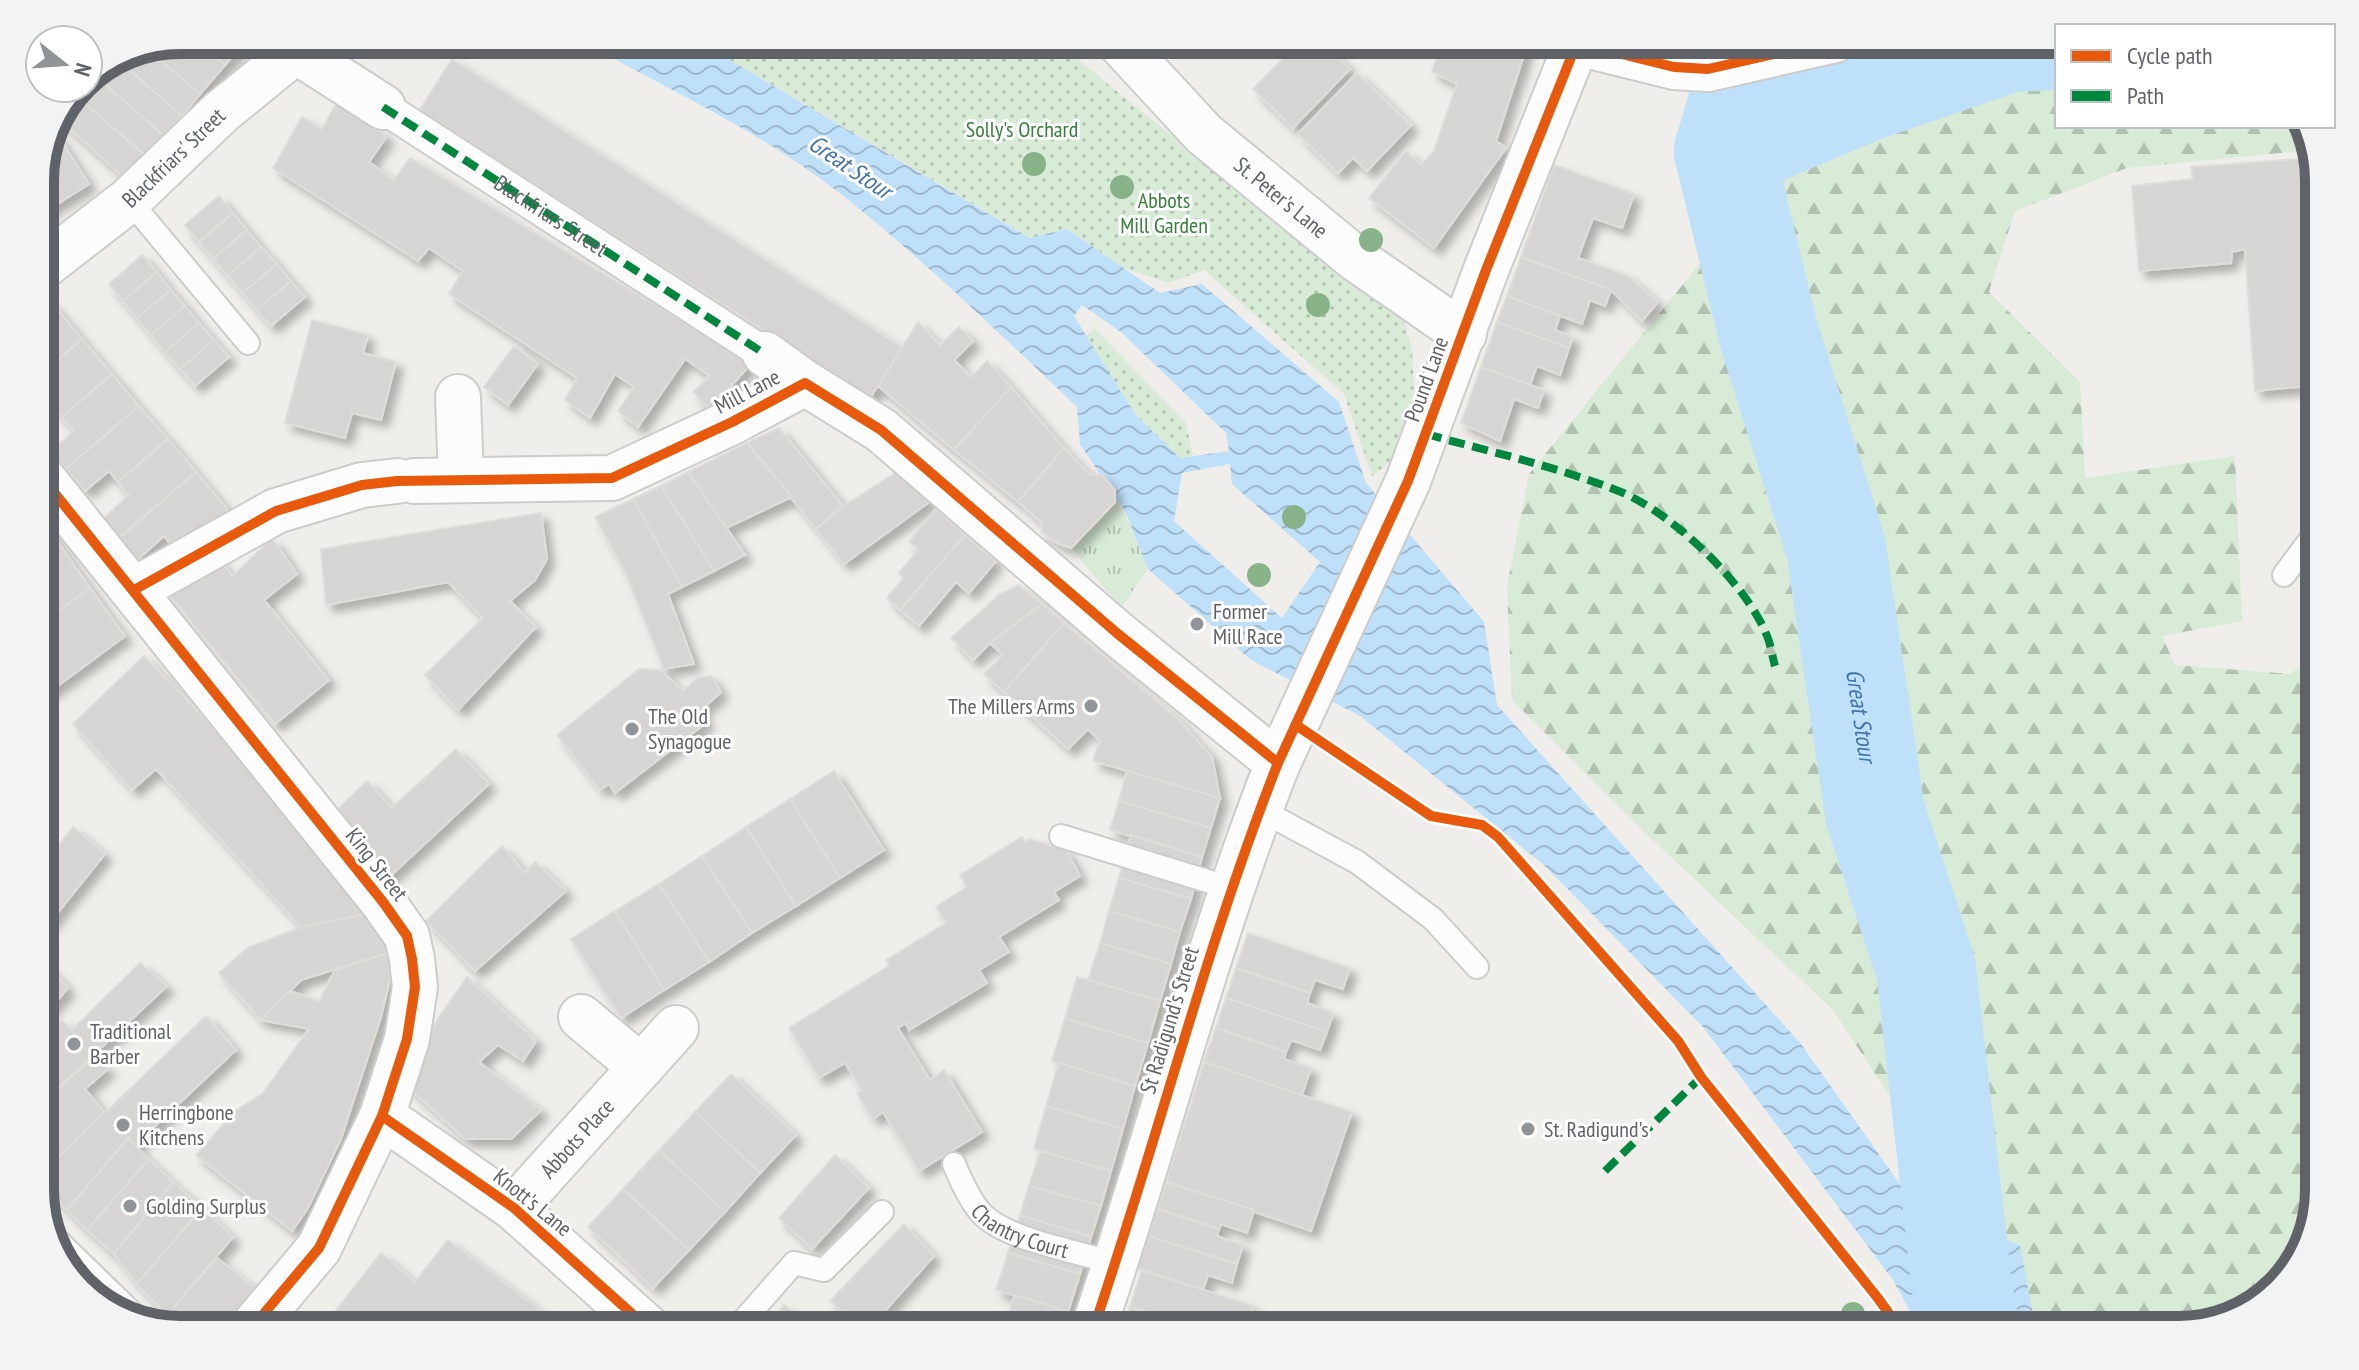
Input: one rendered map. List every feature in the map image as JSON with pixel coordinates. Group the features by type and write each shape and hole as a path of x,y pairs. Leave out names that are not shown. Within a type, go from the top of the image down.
{"street":[{"name":"Blackfriars' Street","path":"54,258 129,200 221,112 290,54"},
{"name":"Blackfriars Street","path":"310,54 383,107 805,383"},
{"name":"St. Peter's Lane","path":"1130,54 1204,134 1356,259 1464,334"},
{"name":"Pound Lane","path":"1296,725 1408,481 1486,270 1573,54"},
{"path":"1626,54 1674,67 1708,69 1773,54"},
{"name":"Mill Lane","path":"134,590 276,511 362,485 406,481 612,478 732,422 805,383 881,430 1118,634 1296,725"},
{"path":"458,397 461,480"},
{"name":"King Street","path":"54,492 407,936 415,987 407,1039 382,1116 319,1248 263,1316"},
{"name":"St Radigund's Street","path":"1098,1316 1230,888 1259,809 1296,725"},
{"path":"581,1017 641,1067"},
{"name":"Abbots Place","path":"514,1208 676,1028"},
{"name":"Knott's Lane","path":"382,1116 514,1208 634,1316"}],"lane":[{"path":"129,200 248,343"},
{"path":"2284,575 2305,547"},
{"path":"1259,809 1357,862 1433,919 1477,967"},
{"path":"1061,836 1230,888"},
{"name":"Chantry Court","path":"954,1164 964,1187 982,1214 1002,1230 1116,1263"},
{"path":"747,1316 794,1263 824,1270 882,1212"}],"green space":[{"path":"720,54 1071,54 1403,316 1412,350 1415,407 1397,457 1372,476 1344,394 1204,270 1168,283 1119,266 1067,229 1031,238"},
{"path":"2055,57 2055,128 2293,128 2301,151 2127,168 2015,211 1989,292 2080,382 2085,478 2235,456 2242,621 2162,636 2175,665 2290,674 2305,663 2304,1206 2295,1238 2279,1267 2256,1290 2211,1312 2179,1316 2035,1316 1833,1010 1639,827 1512,700 1507,586 1529,474 1794,151 1948,81"},
{"path":"1094,328 1186,423 1193,455 1180,458 1135,414 1086,336"},
{"path":"1117,499 1138,540 1148,569 1121,608 1071,548"}],"water":[{"path":"605,54 720,54 1030,238 1067,229 1160,293 1202,284 1339,402 1366,483 1484,622 1497,705 1801,1044 1916,1207 2020,1245 2033,1316 1912,1316 1893,1280 1703,1027 1544,865 1360,716 1251,660 1148,569 1126,513 1080,444 1077,407 932,271 841,194 779,151","holes":["1082,305 1122,333 1226,433 1229,451 1180,458 1135,414 1074,316","1230,464 1232,484 1320,562 1282,618 1174,521 1182,473"]}],"building":[{"path":"212,54 225,65 200,94 157,57"},
{"path":"212,54 235,54 225,65"},
{"path":"1287,54 1335,54 1350,69 1293,128 1253,89"},
{"path":"1438,54 1524,54 1496,141 1506,148 1434,248 1369,198 1406,151 1421,165 1434,151 1457,84 1432,72"},
{"path":"157,57 200,94 182,116 126,67"},
{"path":"452,59 903,348 870,398 419,111"},
{"path":"126,67 182,116 164,136 104,84 104,80"},
{"path":"1357,73 1411,125 1367,171 1353,158 1338,173 1298,134"},
{"path":"104,84 164,136 146,156 85,104 104,104"},
{"path":"79,104 85,104 146,156 126,179 67,124"},
{"path":"336,104 387,136 369,162 394,180 410,158 752,363 710,409 693,392 710,376 685,359 638,427 618,411 634,387 615,374 590,418 565,400 577,378 449,294 463,271 429,248 418,261 273,168 302,117 322,129"},
{"path":"61,140 89,184 54,206 54,172"},
{"path":"2303,159 2305,386 2255,391 2245,249 2232,252 2231,263 2139,271 2132,186 2193,179 2191,167"},
{"path":"1554,165 1634,194 1622,228 1593,218 1578,258 1628,276 1658,302 1642,321 1611,290 1521,257"},
{"path":"219,196 233,213 199,242 185,225"},
{"path":"233,213 247,230 213,259 199,242"},
{"path":"247,230 261,247 228,276 213,259"},
{"path":"261,247 277,264 243,293 228,276"},
{"path":"142,255 157,272 123,301 109,284"},
{"path":"1521,257 1611,290 1605,306 1590,300 1582,324 1507,296"},
{"path":"277,264 291,281 257,310 243,293"},
{"path":"157,272 171,290 137,318 123,301"},
{"path":"291,281 305,297 271,326 257,310"},
{"path":"171,290 185,306 151,335 137,318"},
{"path":"1507,296 1560,316 1555,330 1573,337 1569,348 1497,322"},
{"path":"54,306 82,339 54,364"},
{"path":"185,306 199,323 165,352 151,335"},
{"path":"312,320 368,335 363,353 396,362 381,420 352,413 345,438 285,423"},
{"path":"918,322 940,345 959,327 973,341 954,360 971,377 987,361 1011,387 954,450 878,386"},
{"path":"1497,322 1569,348 1560,375 1537,366 1530,385 1481,367"},
{"path":"199,323 214,340 180,369 165,352"},
{"path":"82,339 112,374 62,417 54,407 54,364"},
{"path":"214,340 229,357 195,386 180,369"},
{"path":"514,346 538,364 508,405 484,387"},
{"path":"1481,367 1544,390 1538,408 1514,399 1500,441 1461,423"},
{"path":"112,374 139,406 66,469 54,455 54,448 74,431 62,417"},
{"path":"1011,387 1064,448 1018,502 954,450"},
{"path":"139,406 168,439 118,482 109,471 85,491 66,469"},
{"path":"779,428 843,506 816,529 747,443"},
{"path":"168,439 196,472 118,539 102,520 129,495 118,482"},
{"path":"747,443 792,497 726,528 688,472"},
{"path":"1064,448 1090,475 1102,475 1115,490 1115,502 1071,548 1042,532 1042,523 1018,502"},
{"path":"196,472 228,510 178,553 164,536 136,561 118,539"},
{"path":"688,472 745,555 714,571 661,486"},
{"path":"896,473 932,500 844,564 816,529 843,506"},
{"path":"661,486 714,571 682,587 633,499"},
{"path":"633,499 682,587 668,594 694,664 664,669 625,572 595,517"},
{"path":"936,509 965,535 900,610 887,598 904,578 899,573 918,550 909,542"},
{"path":"541,513 547,559 535,580 510,601 536,627 458,710 425,675 483,618 448,582 326,605 321,549"},
{"path":"965,535 996,561 969,593 956,582 919,626 900,610"},
{"path":"54,537 90,588 54,615"},
{"path":"272,538 297,574 264,600 329,680 275,724 167,592 215,556 233,576"},
{"path":"1019,585 1042,604 990,643 973,660 951,638 1000,594"},
{"path":"90,588 125,636 54,689 54,615"},
{"path":"1042,604 1064,623 1004,692 984,674 1003,655 990,643"},
{"name":"The Millers Arms","path":"1064,623 1179,720 1212,757 1220,798 1093,761 1100,741 1088,729 1068,749 1004,692"},
{"path":"144,656 312,828 377,912 301,927 156,769 132,790 73,724"},
{"name":"The Old Synagogue","path":"639,669 660,670 683,691 697,678 711,676 721,692 700,711 707,722 615,793 609,784 600,790 557,735"},
{"path":"456,749 489,784 385,881 328,819 367,781 392,808"},
{"path":"834,771 884,850 840,878 790,799"},
{"path":"1127,771 1220,798 1211,828 1119,801"},
{"path":"790,799 840,878 796,906 746,827"},
{"path":"1119,801 1211,828 1202,857 1110,830"},
{"path":"73,827 105,854 54,918 54,852"},
{"path":"746,827 796,906 752,933 702,856"},
{"path":"1131,835 1202,857 1191,899 1119,878"},
{"path":"1022,837 1025,842 1030,839 1066,850 1080,876 1054,892 1059,900 999,937 1009,952 979,970 987,983 909,1030 906,1023 898,1028 930,1080 944,1070 982,1132 919,1171 883,1112 873,1119 857,1093 862,1090 845,1063 819,1078 789,1028 889,966 886,960 946,923 936,907 967,887 960,875"},
{"path":"502,846 525,873 535,862 566,891 475,971 426,921"},
{"path":"702,856 752,933 709,962 659,884"},
{"path":"1119,878 1191,899 1180,932 1109,911"},
{"path":"659,884 709,962 664,990 615,911"},
{"path":"615,911 664,990 621,1018 571,939"},
{"path":"1109,911 1180,932 1171,964 1100,943"},
{"path":"377,912 397,950 301,980 261,1020 219,973 247,948 301,927"},
{"path":"1248,933 1350,968 1343,989 1315,980 1310,993 1236,968"},
{"path":"1100,943 1171,964 1160,1001 1088,980"},
{"path":"397,950 381,1017 341,1139 308,1208 292,1231 196,1155 235,1111 263,1093 309,1029 261,1020 290,991 319,1001 335,970"},
{"name":"Traditional Barber","path":"140,963 167,986 54,1092 54,1026 62,1020 72,1030"},
{"path":"1236,968 1310,993 1307,1003 1333,1013 1327,1032 1226,998"},
{"path":"54,973 68,988 54,1004"},
{"path":"467,977 536,1041 523,1061 498,1045 479,1062 541,1110 511,1139 465,1139 407,1086 437,1020"},
{"path":"1077,977 1160,1001 1148,1043 1065,1019"},
{"path":"1226,998 1327,1032 1320,1050 1291,1040 1286,1052 1216,1028"},
{"name":"Herringbone Kitchens","path":"206,1016 236,1050 135,1145 128,1138 67,1210 54,1197 54,1162"},
{"path":"1065,1019 1148,1043 1135,1086 1052,1061"},
{"path":"1216,1028 1286,1052 1284,1059 1311,1068 1302,1095 1204,1062"},
{"path":"94,1057 108,1069 85,1089 104,1112 54,1161 54,1093"},
{"path":"1204,1062 1352,1112 1311,1231 1166,1182"},
{"path":"1059,1063 1135,1086 1123,1129 1046,1106"},
{"path":"731,1074 796,1135 760,1173 695,1112"},
{"path":"1046,1106 1123,1129 1111,1171 1034,1149"},
{"path":"695,1112 760,1173 725,1212 659,1150"},
{"path":"128,1138 149,1159 87,1230 67,1210"},
{"path":"659,1150 725,1212 689,1250 623,1189"},
{"path":"1040,1151 1111,1171 1101,1206 1029,1186"},
{"path":"835,1155 869,1188 812,1249 779,1218"},
{"name":"Golding Surplus","path":"149,1159 173,1182 114,1254 87,1230"},
{"path":"173,1182 202,1208 137,1284 114,1254"},
{"path":"1166,1182 1254,1210 1247,1233 1221,1224 1219,1229 1157,1209"},
{"path":"1029,1186 1101,1206 1091,1237 1020,1215"},
{"path":"623,1189 689,1250 653,1288 588,1227"},
{"path":"202,1208 233,1237 167,1315 137,1284"},
{"path":"1157,1209 1219,1229 1217,1236 1243,1245 1237,1264 1148,1236"},
{"path":"1020,1215 1091,1237 1080,1274 1008,1253"},
{"path":"904,1224 934,1256 880,1316 848,1316 830,1301"},
{"path":"1148,1236 1237,1264 1232,1283 1208,1275 1203,1290 1138,1269"},
{"path":"448,1240 548,1316 331,1316 381,1253 415,1282"},
{"path":"1008,1253 1080,1274 1068,1312 996,1290"},
{"path":"217,1258 258,1290 238,1316 167,1315"},
{"path":"1142,1270 1253,1306 1250,1316 1159,1316 1130,1307"},
{"path":"1015,1295 1068,1312 1067,1316 1008,1314"},
{"path":"784,1305 799,1316 776,1316"},
{"path":"1130,1307 1159,1316 1127,1316"}],"waterway":[{"name":"Great Stour","path":"1753,54 1724,151 1768,332 1836,548 1875,813 1926,969 1967,1316"},
{"name":"Great Stour","path":"1724,151 1864,92 1974,54"}],"marked path":[{"path":"383,107 765,354"},
{"path":"1426,434 1597,483 1621,492 1663,516 1706,552 1743,595 1767,636 1775,666"},
{"path":"1605,1171 1701,1077"}],"cycle path":[{"path":"1098,1316 1227,903 1278,763 1408,481 1486,270 1572,54"},
{"path":"1621,54 1674,67 1708,69 1774,54"},
{"path":"134,590 276,511 362,485 397,481 612,478 732,422 805,383 881,430 1118,634 1278,763"},
{"path":"54,492 407,936 415,987 407,1039 382,1116 319,1248 262,1316"},
{"path":"1296,725 1431,816 1482,825 1498,837 1678,1041 1701,1077 1891,1316"},
{"path":"382,1116 514,1208 634,1316"}],"place":[{"name":"Former Mill Race","path":"1197,624"},
{"name":"The Millers Arms","path":"1091,706"},
{"name":"The Old Synagogue","path":"632,729"},
{"name":"Traditional Barber","path":"74,1044"},
{"name":"Herringbone Kitchens","path":"123,1125"},
{"name":"St. Radigund's","path":"1528,1129"},
{"name":"Golding Surplus","path":"130,1206"}],"park label":[{"name":"Solly's Orchard","path":"1022,129"},
{"name":"Abbots Mill Garden","path":"1164,212"}]}
